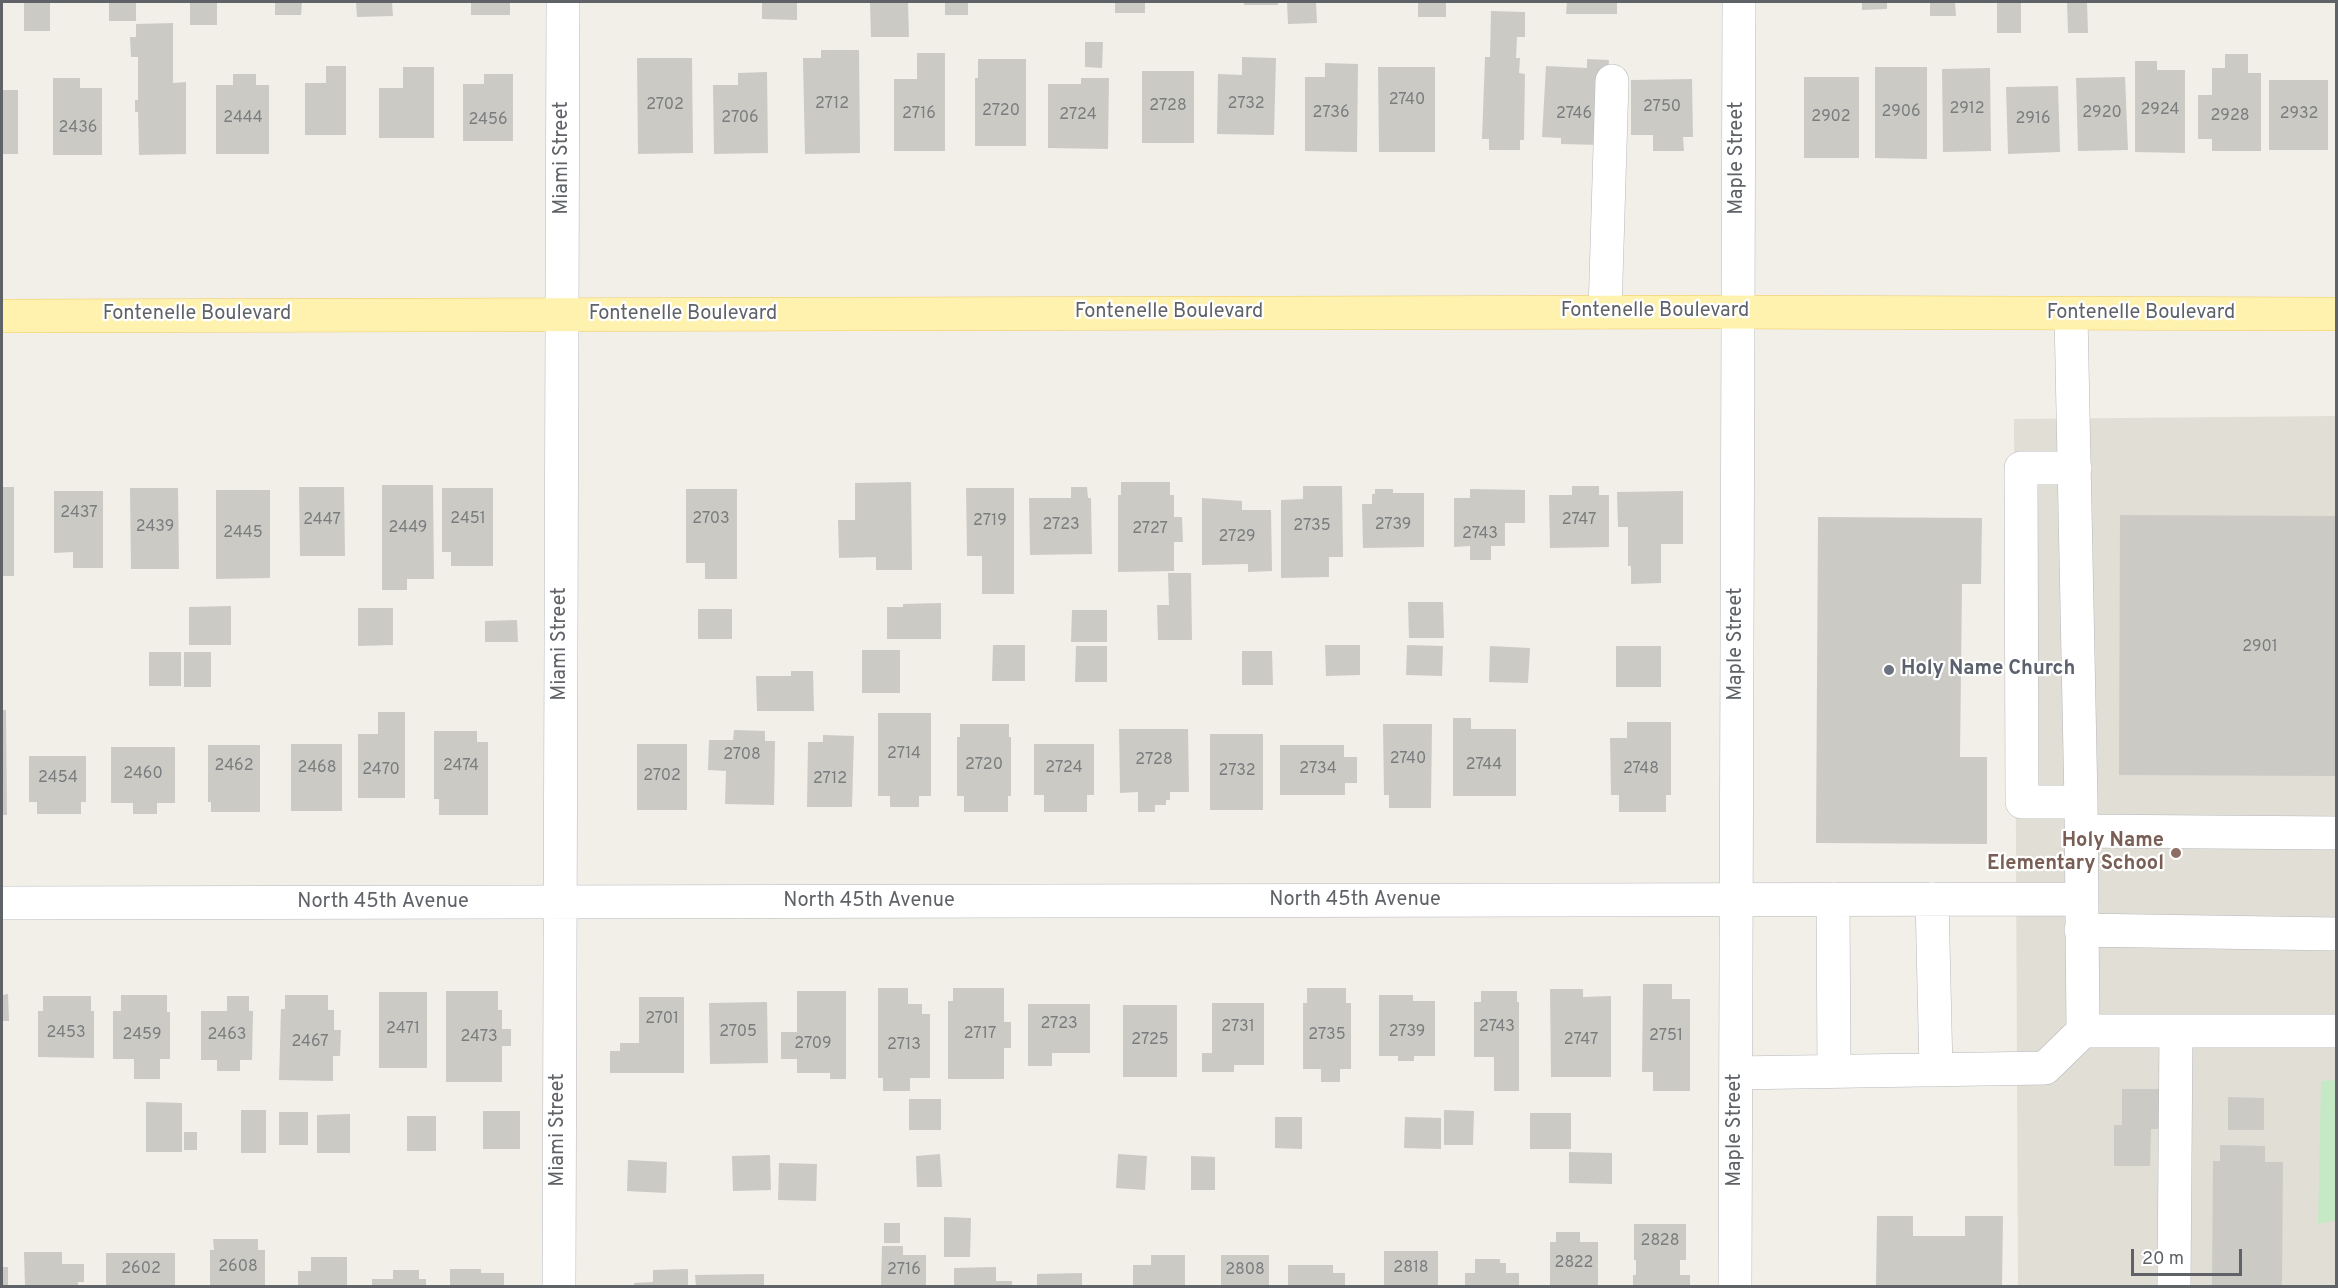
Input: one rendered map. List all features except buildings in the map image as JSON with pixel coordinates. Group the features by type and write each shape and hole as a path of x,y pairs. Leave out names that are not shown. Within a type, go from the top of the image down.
{"main road":[{"name":"Fontenelle Boulevard","path":"2,316 1605,312 2337,314"}],"street":[{"name":"Miami Street","path":"559,1287 563,2"},
{"name":"Maple Street","path":"1735,1287 1739,2"},
{"path":"1605,312 1612,81"},
{"path":"2071,314 2083,1031"},
{"path":"2075,468 2020,468 2022,802 2081,816 2337,833"},
{"path":"1833,900 1834,1071"},
{"path":"1932,900 1936,1070"},
{"name":"North 45th Avenue","path":"2,903 1932,900 2081,915 2337,934"},
{"path":"1736,1073 2045,1068 2083,1031 2337,1031"},
{"path":"2174,1287 2176,1031"}],"shaded area":[{"name":"Holy Name Elementary School","path":"2336,416 2336,1286 2018,1286 2014,419"}],"green space":[{"path":"2336,1080 2336,1220 2318,1224 2321,1081"}],"place":[{"name":"Holy Name Church","path":"1889,670"},
{"name":"Holy Name Elementary School","path":"2176,853"}]}
